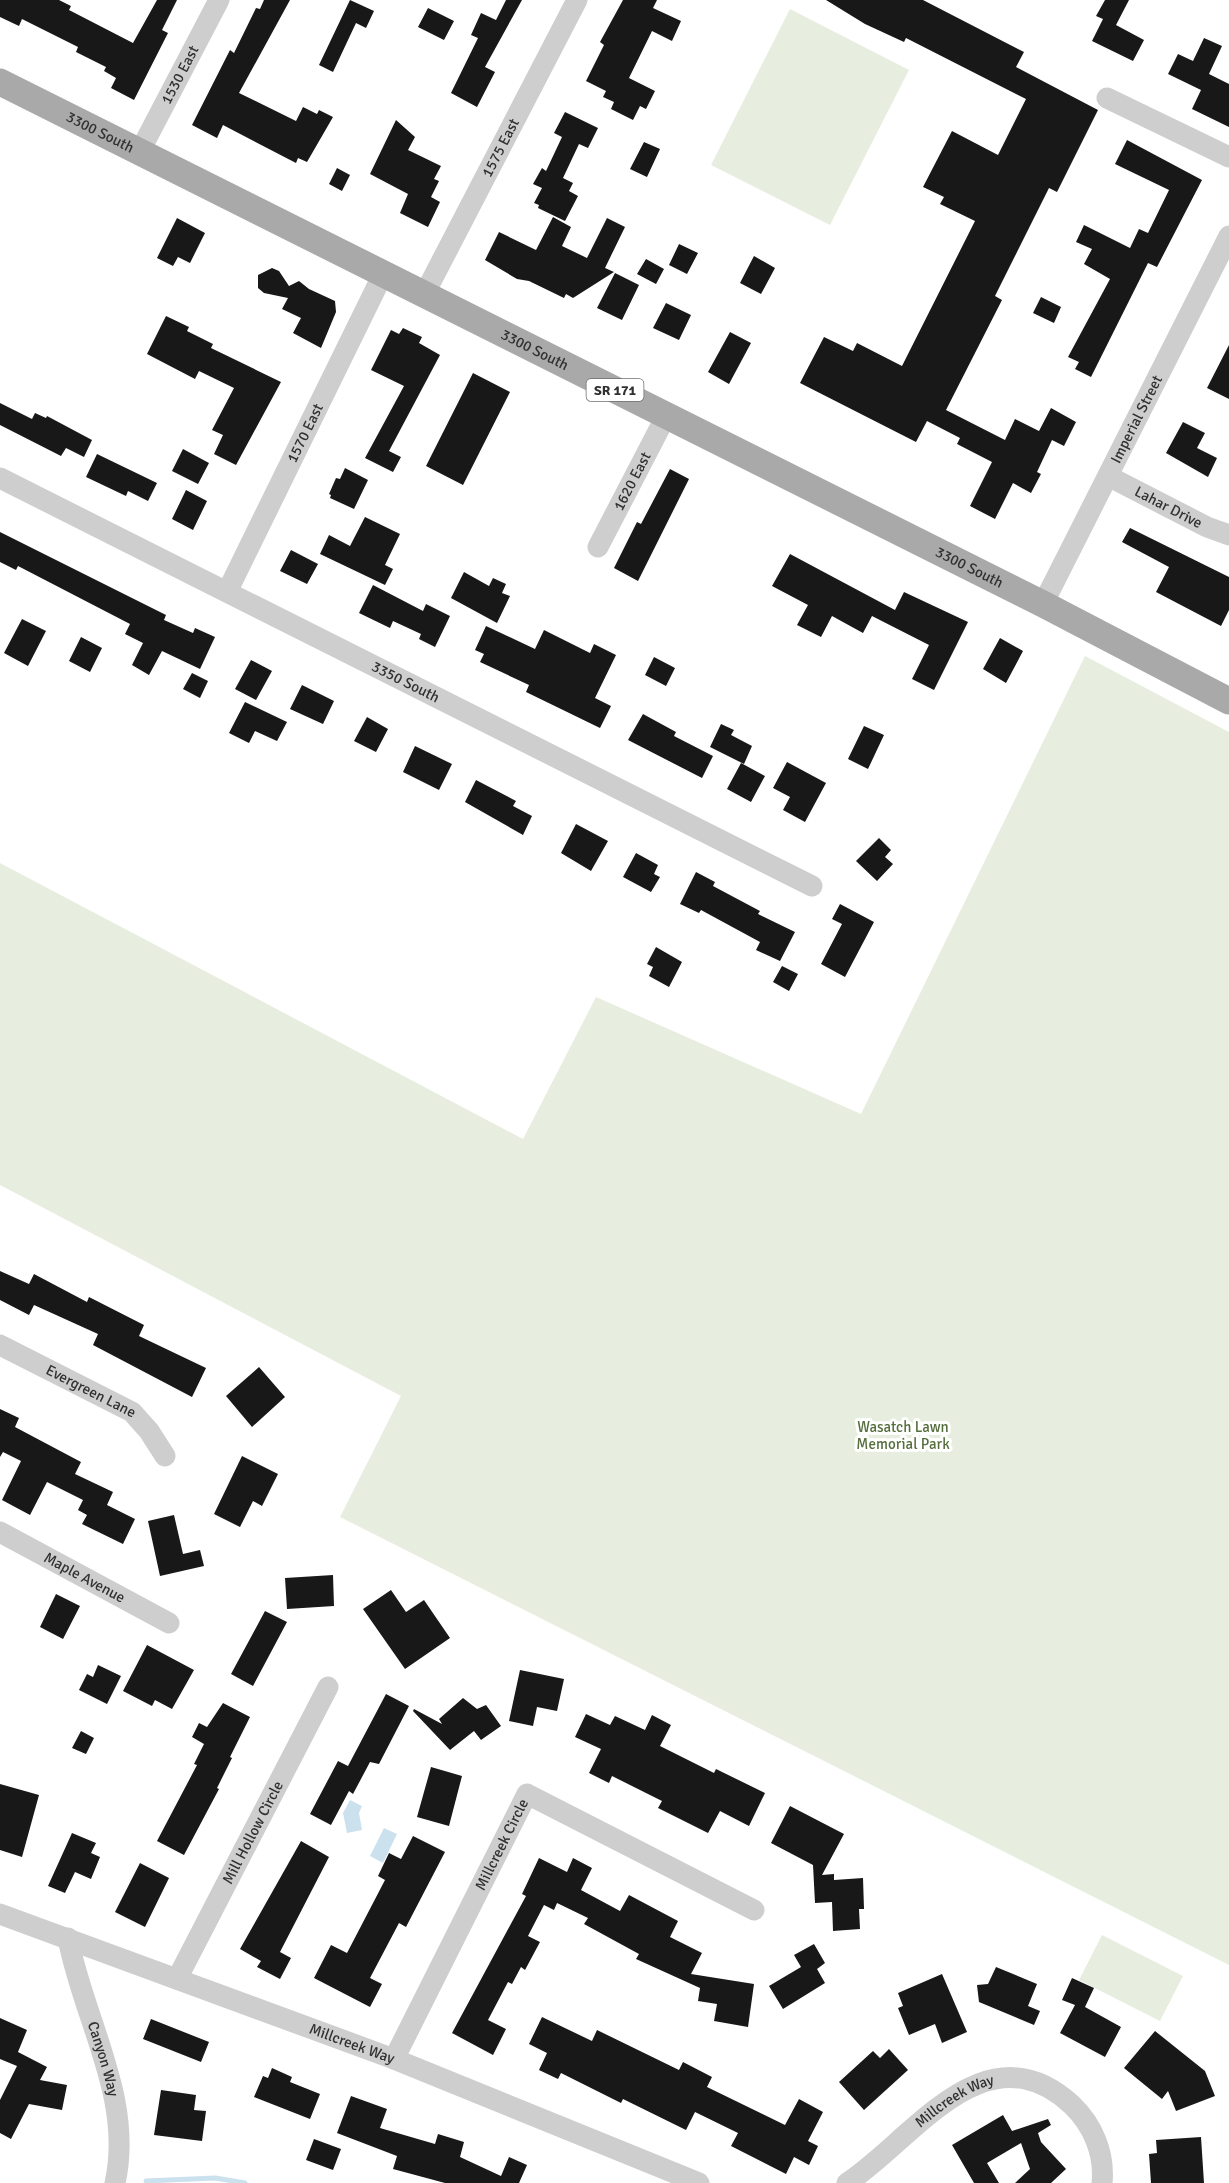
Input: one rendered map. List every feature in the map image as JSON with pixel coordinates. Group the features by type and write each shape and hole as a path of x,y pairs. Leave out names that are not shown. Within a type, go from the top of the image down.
{"main road":[{"name":"3300 South","path":"0,81 1043,604 1229,701"}],"street":[{"name":"1530 East","path":"140,152 219,0"},
{"name":"1575 East","path":"424,295 577,0"},
{"path":"1107,98 1229,157"},
{"name":"Imperial Street","path":"1043,604 1229,236"},
{"name":"1570 East","path":"227,592 383,274"},
{"name":"1620 East","path":"598,547 666,416"},
{"name":"Lahar Drive","path":"1108,476 1207,527 1229,535"},
{"name":"3350 South","path":"0,478 812,886"},
{"name":"Evergreen Lane","path":"0,1345 132,1412 150,1431 165,1456"},
{"name":"Maple Avenue","path":"0,1532 169,1623"},
{"name":"Mill Hollow Circle","path":"177,1979 328,1687"},
{"name":"Millcreek Circle","path":"394,2059 527,1794 754,1910"},
{"name":"Millcreek Way","path":"0,1914 394,2059 699,2183"},
{"name":"Canyon Way","path":"68,1938 75,1973 99,2042 115,2100 119,2139 115,2183"},
{"name":"Millcreek Way","path":"847,2183 930,2111 959,2092 987,2080 1022,2080 1037,2084 1065,2099 1077,2109 1098,2141 1103,2172 1102,2183"}],"green space":[{"path":"790,9 909,70 830,225 711,165"},
{"name":"Wasatch Lawn Memorial Park","path":"1085,656 1229,732 1229,1965 340,1517 401,1396 0,1185 0,863 523,1139 596,997 861,1114"},
{"path":"1102,1935 1183,1976 1160,2021 1079,1980"}],"water":[{"path":"350,1800 362,1806 359,1813 362,1830 347,1833 343,1813"},
{"path":"384,1828 397,1834 383,1863 370,1856"}],"building":[{"path":"0,0 59,0 71,6 69,10 133,43 157,0 177,0 162,30 168,33 134,100 111,88 116,78 104,71 106,67 76,52 78,47 22,19 19,26 0,17"},
{"path":"264,0 290,0 239,93 296,121 303,107 317,114 319,110 333,117 307,162 298,158 296,163 223,125 217,138 192,125 230,50 234,53 256,8 260,9"},
{"path":"350,0 374,11 366,28 356,23 333,72 319,65"},
{"path":"506,0 522,0 485,67 495,72 477,107 451,93 478,38 471,35 481,13 496,20"},
{"path":"623,0 657,0 653,8 681,21 672,41 652,31 629,78 655,91 646,109 640,106 633,120 611,109 614,102 603,97 606,91 586,81 604,45 600,42"},
{"path":"826,0 923,0 1024,52 1016,67 1098,110 1057,192 1049,188 995,296 1002,300 946,410 1005,440 1015,419 1039,431 1051,408 1076,422 1064,446 1052,440 1037,472 1041,474 1031,493 1013,483 995,519 970,506 992,462 957,444 960,438 927,421 916,442 800,383 824,337 853,351 857,343 902,366 975,221 940,204 944,197 923,187 952,131 998,155 1026,99 906,38 904,42 865,24"},
{"path":"1105,0 1129,0 1116,25 1144,40 1133,61 1092,41 1103,19 1096,16"},
{"path":"428,8 454,21 444,40 418,27"},
{"path":"1204,38 1222,46 1209,74 1229,84 1229,127 1192,109 1201,90 1168,74 1178,54 1193,61"},
{"path":"565,112 598,128 588,148 579,144 563,178 573,183 569,191 578,196 565,221 538,208 539,205 534,203 542,188 533,184 542,168 546,171 562,137 554,133"},
{"path":"396,120 415,137 408,150 441,166 434,179 439,181 431,197 440,202 428,227 400,213 408,194 370,174"},
{"path":"1127,140 1202,180 1157,267 1148,263 1091,377 1075,369 1079,362 1068,357 1110,279 1084,264 1092,249 1076,242 1084,225 1130,248 1139,229 1148,233 1169,190 1115,164"},
{"path":"644,142 660,149 647,177 630,169"},
{"path":"337,168 350,175 342,191 329,184"},
{"path":"553,217 571,227 562,246 587,258 607,218 625,227 605,268 614,272 573,298 566,294 564,298 529,281 517,279 485,260 499,232 536,250"},
{"path":"177,218 205,233 190,263 178,257 173,266 157,258"},
{"path":"679,244 698,253 687,274 669,265"},
{"path":"754,256 775,268 761,294 740,283"},
{"path":"646,259 664,269 656,284 637,274"},
{"path":"272,268 279,271 289,286 299,281 309,289 335,301 336,312 321,348 293,333 301,318 282,309 288,298 264,293 258,288 258,275"},
{"path":"615,273 639,285 622,320 597,308"},
{"path":"1041,297 1061,307 1054,323 1033,313"},
{"path":"666,303 691,315 679,340 653,328"},
{"path":"166,316 189,327 187,331 213,344 211,348 281,382 236,465 214,454 223,435 212,430 234,388 199,371 195,379 147,354"},
{"path":"403,328 422,337 419,343 440,355 389,451 401,457 393,472 365,458 404,386 371,370 391,330 399,334"},
{"path":"730,332 751,343 729,384 708,372"},
{"path":"1229,345 1229,399 1207,388"},
{"path":"473,373 510,392 463,485 426,466"},
{"path":"0,403 32,419 35,413 46,418 47,416 92,440 84,457 66,448 61,456 0,425"},
{"path":"1183,422 1205,433 1197,448 1217,458 1208,477 1166,453"},
{"path":"183,449 209,463 198,484 172,471"},
{"path":"97,454 157,483 148,501 128,491 126,496 86,477"},
{"path":"345,468 368,480 354,509 330,498 329,494 336,478 340,479"},
{"path":"670,469 689,479 638,581 614,568 637,522 641,524"},
{"path":"186,490 207,501 193,530 172,519"},
{"path":"365,517 400,534 385,565 393,569 385,585 320,554 329,535 350,546"},
{"path":"1130,528 1229,577 1229,610 1221,626 1156,592 1169,567 1122,542"},
{"path":"0,532 166,615 164,620 193,633 195,628 215,637 200,669 162,651 149,675 132,665 143,643 125,634 130,624 18,566 16,570 0,562"},
{"path":"291,550 318,564 307,584 280,571"},
{"path":"790,554 895,610 904,592 968,622 934,690 912,679 929,645 872,616 863,633 832,616 821,637 797,625 808,605 772,586"},
{"path":"464,572 489,586 493,578 506,584 502,593 510,596 497,623 451,598"},
{"path":"373,585 423,611 426,604 450,616 435,647 419,639 421,634 393,621 390,628 359,613"},
{"path":"22,619 46,631 28,666 4,653"},
{"path":"486,626 535,649 544,630 590,653 594,644 616,655 595,698 611,706 600,728 526,692 529,685 480,662 484,654 475,650"},
{"path":"81,637 102,648 90,672 69,661"},
{"path":"1000,638 1023,651 1006,683 983,669"},
{"path":"654,657 675,668 666,686 645,675"},
{"path":"251,660 272,671 256,700 235,689"},
{"path":"192,673 208,681 200,698 183,689"},
{"path":"302,685 334,701 323,724 290,709"},
{"path":"245,702 287,722 277,741 255,731 249,743 229,733"},
{"path":"643,714 676,732 674,736 713,756 702,778 628,740"},
{"path":"367,717 388,729 376,752 354,741"},
{"path":"721,724 734,730 731,735 752,746 744,764 710,747"},
{"path":"864,726 884,735 868,769 848,759"},
{"path":"415,746 452,764 439,790 403,772"},
{"path":"787,762 826,783 805,822 783,810 790,797 773,788"},
{"path":"741,763 765,776 751,802 727,789"},
{"path":"476,780 516,801 513,806 532,816 523,835 465,802"},
{"path":"576,824 608,841 591,871 561,853"},
{"path":"879,838 891,850 885,857 893,864 877,881 856,861"},
{"path":"636,853 658,865 654,874 660,877 651,892 623,877"},
{"path":"696,872 715,882 713,886 760,911 758,914 795,932 780,961 756,950 760,942 701,910 699,913 680,904"},
{"path":"840,904 874,922 845,977 821,964 842,924 832,919"},
{"path":"656,947 682,962 669,987 649,976 653,967 647,964"},
{"path":"782,966 798,974 789,991 773,982"},
{"path":"0,1271 29,1284 34,1274 87,1302 89,1297 144,1325 139,1336 206,1368 192,1397 93,1345 98,1334 34,1305 29,1315 0,1300"},
{"path":"259,1367 285,1397 252,1427 226,1396"},
{"path":"0,1409 19,1418 15,1427 81,1462 75,1474 113,1492 107,1505 135,1519 123,1544 82,1524 87,1515 78,1510 83,1500 47,1482 30,1515 2,1500 21,1461 3,1452 0,1457"},
{"path":"242,1456 278,1474 262,1506 253,1501 240,1527 214,1514"},
{"path":"174,1515 183,1554 200,1550 204,1566 160,1576 148,1521"},
{"path":"333,1575 334,1606 287,1609 285,1578"},
{"path":"391,1590 406,1612 424,1600 450,1638 405,1669 363,1609"},
{"path":"56,1594 80,1606 63,1639 40,1627"},
{"path":"265,1611 287,1622 253,1686 231,1674"},
{"path":"147,1645 194,1670 172,1709 155,1700 152,1706 123,1691"},
{"path":"98,1665 121,1676 107,1704 79,1690 87,1674 93,1677"},
{"path":"520,1670 564,1679 557,1711 537,1707 533,1726 509,1721"},
{"path":"386,1694 409,1706 379,1764 370,1762 353,1794 349,1791 331,1825 310,1814 338,1761 348,1766"},
{"path":"463,1698 477,1709 486,1705 501,1726 481,1740 474,1731 450,1750 413,1711 414,1709 442,1724 439,1719"},
{"path":"223,1703 250,1717 230,1757 232,1758 217,1788 219,1789 184,1855 157,1841 197,1765 194,1764 204,1744 192,1737 199,1723 207,1727"},
{"path":"586,1714 610,1725 615,1716 645,1730 652,1715 671,1725 660,1746 714,1773 716,1769 765,1793 749,1826 720,1811 708,1833 658,1808 662,1801 612,1776 609,1783 589,1773 601,1749 575,1737"},
{"path":"81,1731 94,1738 86,1754 72,1748"},
{"path":"431,1767 462,1776 449,1826 417,1817"},
{"path":"0,1784 39,1795 22,1857 0,1850"},
{"path":"790,1806 844,1834 822,1875 834,1874 834,1880 863,1878 864,1909 859,1909 860,1929 833,1931 832,1902 815,1903 813,1865 771,1843"},
{"path":"72,1833 96,1843 91,1853 100,1857 91,1879 75,1872 65,1893 48,1886"},
{"path":"413,1836 445,1852 406,1927 399,1923 370,1978 382,1984 370,2007 314,1978 331,1945 347,1953 385,1880 378,1876 389,1853 401,1859"},
{"path":"301,1841 329,1857 280,1952 291,1958 280,1979 257,1967 261,1961 240,1949"},
{"path":"539,1858 567,1872 573,1858 592,1868 581,1890 620,1911 629,1895 678,1921 670,1937 702,1953 691,1974 754,1984 748,2027 714,2021 717,2004 698,2001 700,1988 636,1959 639,1954 584,1924 588,1918 557,1903 554,1910 544,1905 528,1936 540,1942 525,1970 521,1967 512,1984 508,1982 488,2020 506,2029 493,2055 452,2033 526,1896 522,1894"},
{"path":"140,1863 169,1878 145,1927 115,1912"},
{"path":"814,1944 825,1963 817,1969 825,1983 783,2009 769,1986 801,1967 794,1955"},
{"path":"996,1967 1037,1984 1028,2006 1040,2011 1034,2025 979,2002 977,1985 988,1984"},
{"path":"942,1974 967,2032 942,2043 935,2024 909,2035 898,2008 903,2006 898,1993"},
{"path":"1072,1978 1094,1988 1085,2007 1121,2027 1105,2057 1060,2033 1075,2005 1062,2000"},
{"path":"542,2017 592,2041 597,2030 679,2070 683,2062 712,2077 707,2087 785,2125 799,2099 823,2112 808,2141 818,2146 809,2165 794,2157 786,2174 731,2146 738,2133 695,2112 686,2130 623,2099 621,2103 561,2073 558,2079 539,2070 547,2053 529,2044"},
{"path":"0,2018 27,2030 18,2052 47,2067 40,2080 67,2085 62,2110 29,2104 11,2139 0,2133 0,2100 17,2066 0,2059"},
{"path":"151,2019 209,2042 201,2062 143,2039"},
{"path":"1155,2031 1205,2071 1215,2096 1176,2111 1168,2091 1162,2099 1124,2068"},
{"path":"889,2049 908,2070 864,2110 839,2082 873,2051 880,2058"},
{"path":"272,2068 292,2077 290,2082 320,2094 310,2119 254,2097 263,2076 268,2078"},
{"path":"161,2090 196,2095 194,2110 206,2111 202,2141 154,2135"},
{"path":"351,2096 387,2109 380,2128 435,2144 438,2134 464,2142 460,2157 501,2176 509,2157 527,2165 519,2183 445,2183 393,2169 397,2156 337,2133"},
{"path":"1003,2115 1012,2131 1048,2119 1051,2125 1038,2133 1041,2142 1066,2169 1051,2183 1015,2183 1030,2169 1021,2143 987,2163 999,2183 974,2183 952,2145"},
{"path":"1201,2137 1204,2183 1151,2183 1149,2154 1157,2153 1156,2140"},
{"path":"314,2139 341,2149 333,2170 306,2160"}],"waterway":[{"path":"146,2181 215,2178 245,2183"}]}
